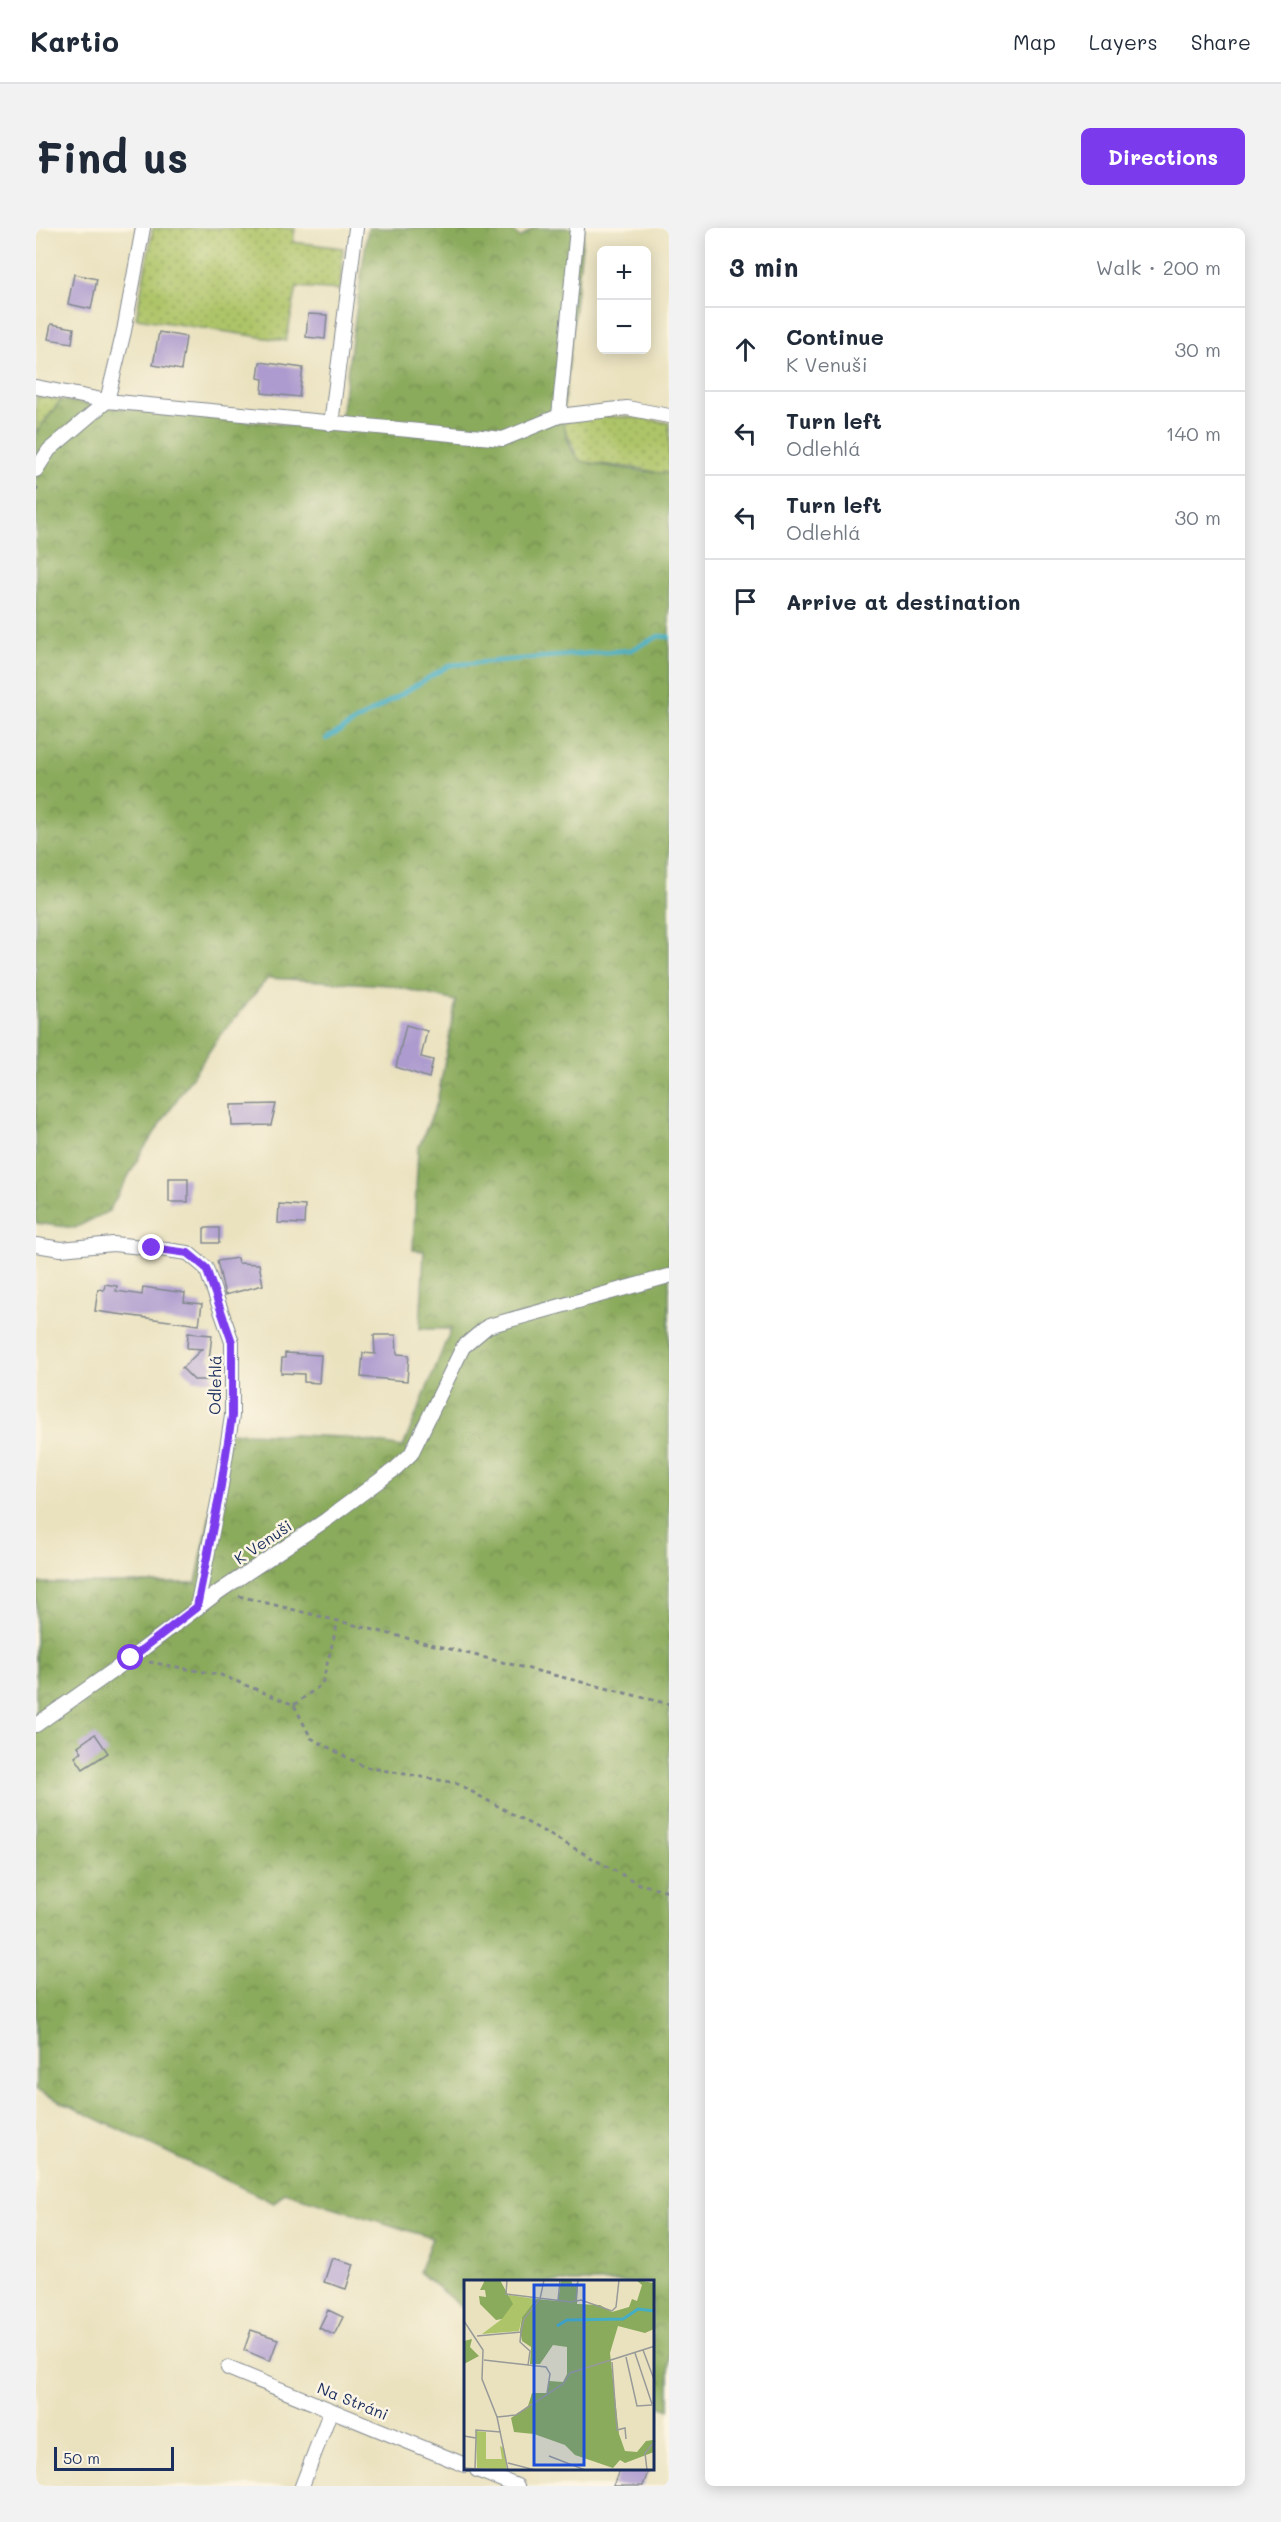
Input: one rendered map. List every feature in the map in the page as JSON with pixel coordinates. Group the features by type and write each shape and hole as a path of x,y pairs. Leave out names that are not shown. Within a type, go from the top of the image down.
{"street":[{"path":"36,470 50,450 107,401 124,332 143,228"},
{"path":"331,424 356,228"},
{"path":"559,416 577,228"},
{"path":"36,387 107,401 503,439 559,416 627,408 669,416"},
{"name":"Odlehlá","path":"36,1245 61,1250 113,1244 152,1248 188,1253 206,1268 232,1342 232,1416 220,1492 197,1607"},
{"name":"K Venuši","path":"36,1725 131,1658 197,1607 326,1520 411,1454 463,1347 488,1326 556,1305 669,1276"},
{"name":"Na Stráni","path":"228,2368 464,2464"},
{"path":"302,2486 331,2410"},
{"path":"482,2471 517,2486"}],"path":[{"path":"220,1591 669,1704"},
{"path":"294,1705 322,1684 338,1621"},
{"path":"131,1658 221,1675 294,1705 311,1738 365,1767 456,1783 639,1884 669,1892"}],"green space":[{"path":"153,228 295,228 293,242 343,248 340,290 297,287 286,341 136,318"},
{"path":"368,228 510,228 520,238 533,228 584,228 562,422 568,440 577,457 585,462 669,473 669,2410 654,2404 654,2280 464,2280 464,2309 419,2272 432,2238 285,2192 274,2203 36,2090 36,1583 196,1583 227,1432 342,1437 403,1447 451,1329 420,1329 424,1251 413,1250 418,1149 437,1103 456,1001 389,985 268,978 218,1038 143,1150 109,1211 75,1228 36,1223 36,433 61,400 109,407 339,430"},
{"path":"36,396 61,400 36,433"},
{"path":"603,416 641,418 669,423 669,473 660,474 643,469 583,462 578,459 562,421"}],"building":[{"path":"74,274 97,279 91,309 68,304"},
{"path":"308,314 327,315 325,339 306,337"},
{"path":"51,324 74,328 72,343 48,339"},
{"path":"159,332 186,337 181,370 153,365"},
{"path":"260,362 303,368 299,397 262,393 263,379 258,378"},
{"path":"406,1025 427,1031 421,1057 433,1060 429,1078 396,1067"},
{"path":"276,1104 271,1125 232,1126 231,1105"},
{"path":"169,1178 188,1178 188,1202 169,1202"},
{"path":"279,1204 305,1206 304,1224 278,1223"},
{"path":"204,1228 219,1228 219,1243 204,1243"},
{"path":"237,1258 238,1263 259,1264 263,1285 225,1295 217,1261"},
{"path":"105,1284 117,1286 116,1291 142,1295 143,1287 185,1293 184,1302 202,1304 199,1325 95,1311 98,1289 104,1290"},
{"path":"188,1333 212,1335 209,1360 212,1360 212,1380 194,1380 182,1368 202,1349 187,1348"},
{"path":"374,1335 396,1335 397,1354 409,1355 407,1381 361,1377 363,1353 375,1354"},
{"path":"285,1353 321,1355 319,1383 304,1382 304,1374 281,1373 282,1358 285,1358"},
{"path":"95,1734 108,1753 83,1769 75,1757 82,1752 78,1746"},
{"path":"332,2258 354,2264 346,2289 324,2282"},
{"path":"328,2310 343,2317 334,2335 319,2328"},
{"path":"251,2330 278,2339 270,2361 244,2350"},
{"path":"619,2471 648,2471 643,2486 613,2486"}],"waterway":[{"path":"326,739 450,665 631,650 659,636 669,637"}],"route":[{"path":"131,1658 197,1607 220,1492 232,1416 232,1342 206,1268 188,1253 152,1248"}]}
